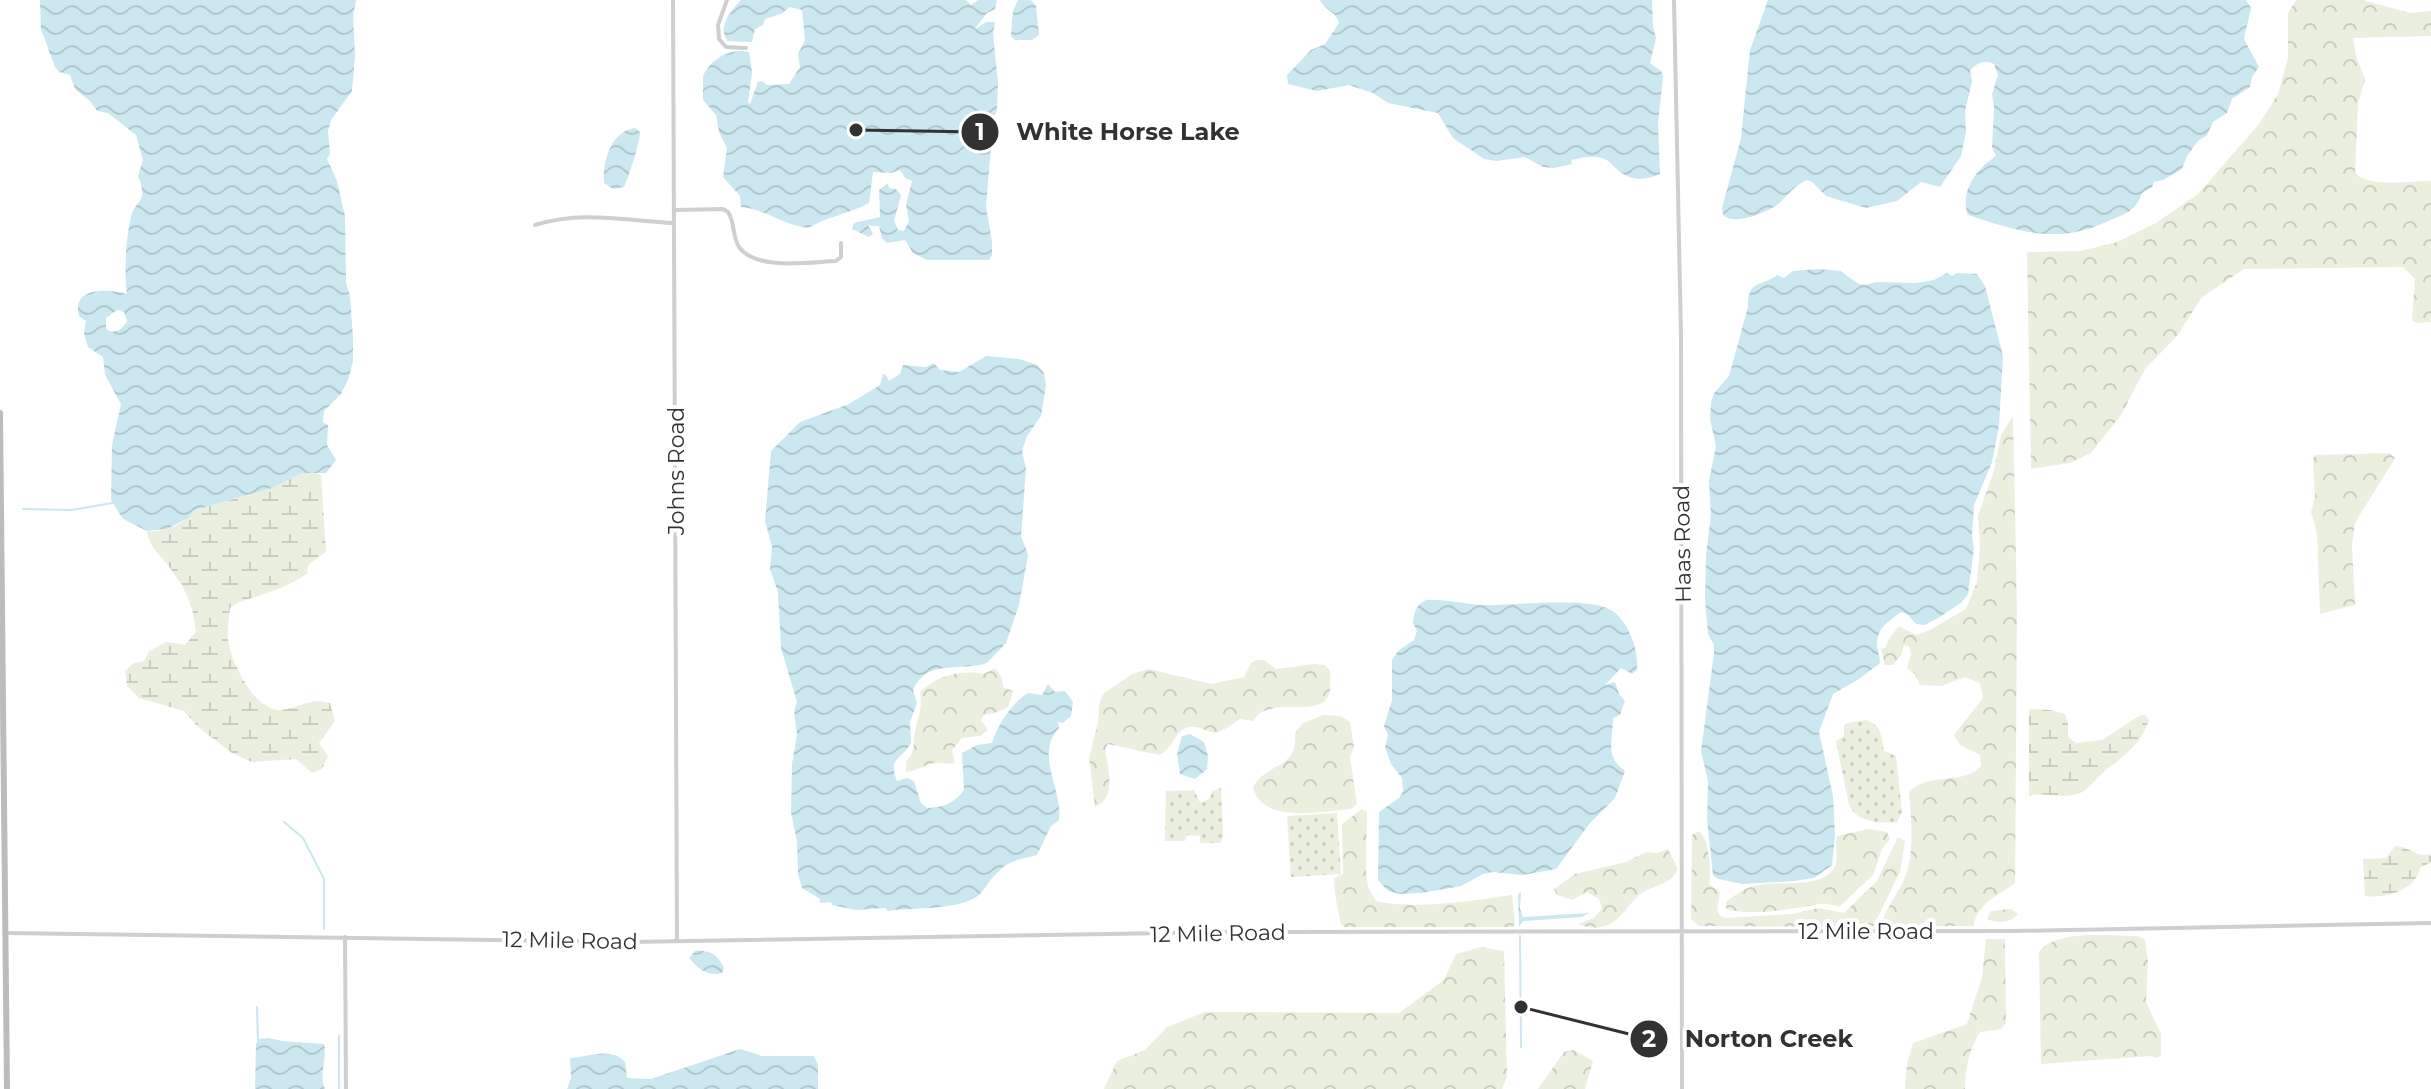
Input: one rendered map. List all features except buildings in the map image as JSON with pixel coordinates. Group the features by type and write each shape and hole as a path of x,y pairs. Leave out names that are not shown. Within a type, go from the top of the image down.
{"street":[{"name":"Johns Road","path":"673,0 677,941"},
{"path":"727,0 718,25 719,39 726,47 746,48"},
{"name":"Haas Road","path":"1674,0 1681,336 1682,1089"},
{"path":"674,210 723,209 728,212 739,247 763,263 836,261 841,257 841,243"},
{"path":"535,225 554,219 622,217 674,223"},
{"path":"0,413 6,933 3,963 7,1089"},
{"name":"12 Mile Road","path":"6,933 677,941 1229,932 2013,931 2431,923"},
{"path":"345,937 346,1089"}],"green space":[{"path":"2296,0 2363,0 2410,13 2431,11 2431,36 2353,38 2365,79 2358,104 2355,173 2370,181 2431,181 2431,322 2417,323 2412,320 2415,279 2403,267 2244,269 2202,297 2177,336 2145,369 2121,415 2091,453 2070,463 2031,469 2027,252 2081,251 2117,242 2156,223 2198,194 2259,124 2278,94 2288,58 2288,13"},
{"path":"2013,416 2017,612 2015,883 1983,906 1974,926 1889,926 1883,919 1903,881 1910,859 1912,830 1909,792 1926,782 1965,776 1981,766 1980,755 1960,745 1954,735 1983,698 1980,683 1965,677 1941,686 1920,685 1915,674 1907,668 1911,654 1909,646 1904,645 1893,665 1885,665 1881,649 1886,647 1899,626 1916,635 1966,609 1977,582 1980,546 1978,516 1994,471 2001,435"},
{"path":"2390,453 2395,458 2355,523 2352,546 2355,605 2320,614 2317,533 2311,512 2315,497 2313,459 2315,455"},
{"path":"302,473 321,475 326,552 308,565 307,574 303,577 230,608 228,632 230,649 239,672 262,703 281,710 311,702 330,703 335,721 319,743 328,756 322,769 312,773 296,759 252,762 232,753 198,727 184,711 139,698 127,686 125,671 134,663 144,661 149,651 166,642 185,645 196,632 185,591 153,547 147,531 167,529 195,510 272,488"},
{"path":"1264,660 1276,669 1325,665 1330,671 1328,696 1314,706 1270,709 1260,713 1253,721 1240,719 1217,732 1186,728 1159,755 1108,744 1105,749 1109,790 1102,803 1095,807 1089,758 1103,694 1132,674 1149,669 1211,684 1244,677 1251,663"},
{"path":"995,668 1002,678 1003,687 1013,691 1008,707 984,715 981,720 988,730 980,736 962,738 952,750 955,763 934,763 906,772 906,762 914,748 921,707 920,692 949,675 967,672 984,674"},
{"path":"2029,709 2065,714 2068,737 2076,743 2102,740 2139,716 2145,715 2149,720 2134,746 2085,791 2067,796 2029,796"},
{"path":"1323,715 1341,716 1350,722 1354,747 1350,757 1357,804 1351,809 1310,813 1268,807 1253,787 1292,753 1295,733 1303,723"},
{"path":"1866,720 1878,728 1884,751 1896,756 1902,812 1897,822 1876,822 1863,818 1849,805 1836,741 1844,736 1847,723"},
{"path":"1221,788 1223,837 1220,843 1200,843 1200,836 1187,835 1185,841 1165,841 1166,791 1194,790 1199,801 1203,802 1210,798 1212,791"},
{"path":"1362,809 1367,812 1368,887 1376,901 1425,905 1512,895 1513,927 1341,925 1334,878 1343,874 1342,824"},
{"path":"1337,813 1341,874 1291,877 1287,816"},
{"path":"1869,829 1887,832 1890,839 1882,849 1873,875 1839,907 1823,904 1761,912 1726,909 1726,902 1748,888 1806,882 1827,875 1836,864 1837,836"},
{"path":"1699,831 1708,848 1709,884 1720,892 1717,910 1725,918 1793,914 1818,908 1844,913 1877,881 1898,837 1905,841 1900,872 1873,927 1699,926 1691,919 1692,835"},
{"path":"2395,846 2421,855 2431,854 2431,862 2420,868 2413,882 2406,887 2381,896 2365,896 2363,859 2386,858"},
{"path":"1668,849 1678,869 1670,880 1642,893 1618,919 1606,926 1578,924 1594,918 1602,908 1599,899 1587,892 1572,900 1557,895 1554,889 1575,874 1626,862 1646,852 1657,853"},
{"path":"2011,909 2018,914 2008,921 1987,919 1991,911"},
{"path":"2137,936 2145,939 2148,962 2146,1002 2161,1034 2161,1055 2157,1058 2041,1064 2039,952 2047,945 2071,937"},
{"path":"1986,939 2005,939 2006,1023 2001,1029 1980,1032 1968,1059 1965,1089 1905,1089 1913,1043 1967,1024 1982,977"},
{"path":"1481,947 1504,951 1507,1077 1502,1089 1104,1089 1117,1061 1145,1050 1167,1027 1205,1012 1399,1013 1444,980 1456,954"},
{"path":"1573,1050 1593,1061 1585,1089 1538,1089 1564,1052"}],"water":[{"path":"40,0 356,0 352,91 331,120 328,131 330,154 327,159 337,181 345,216 346,283 350,296 353,361 341,394 324,411 323,422 328,425 327,445 336,460 326,473 302,473 272,488 195,510 188,518 167,529 147,531 123,519 111,500 112,445 121,404 105,375 103,357 88,347 84,334 86,321 79,316 78,306 81,299 94,292 127,294 128,235 133,211 142,196 138,176 143,160 136,135 108,113 97,111 75,89 70,75 59,72 55,67 41,29","holes":["117,310 124,312 127,321 124,326 118,331 109,331 106,318"]},
{"path":"741,0 966,0 971,5 978,0 997,0 995,9 987,13 974,30 986,22 995,22 993,34 998,83 986,206 992,242 989,260 927,260 913,253 905,240 887,243 879,226 868,225 873,234 869,237 852,229 854,223 880,217 879,190 888,183 889,188 896,189 901,195 894,221 898,230 904,231 909,221 906,205 912,181 905,178 900,170 873,172 869,203 808,228 741,207 740,196 723,177 727,148 719,132 716,115 703,100 703,76 711,64 722,56 749,52 752,73 750,104 758,82 767,85 789,84 800,67 798,54 805,40 802,10 790,7 781,14 765,19 763,25 755,29 752,42 727,41 725,24"},
{"path":"1018,0 1031,0 1036,6 1039,35 1032,40 1015,40 1011,36 1013,11"},
{"path":"1320,0 1652,0 1656,38 1650,63 1663,76 1658,124 1660,174 1644,179 1633,178 1604,159 1594,157 1571,160 1572,164 1554,168 1543,167 1525,157 1496,161 1484,159 1453,138 1438,113 1388,103 1373,93 1349,85 1317,91 1288,84 1287,75 1311,50 1325,44 1339,23"},
{"path":"1768,0 2246,0 2251,8 2244,39 2259,67 2250,87 2232,99 2227,113 2213,122 2207,135 2187,156 2182,169 2154,182 2128,212 2088,229 2071,233 2037,233 1968,215 1968,189 1983,167 1996,156 1992,147 1992,94 1998,75 1994,64 1987,62 1970,70 1972,81 1965,111 1966,132 1961,156 1940,187 1921,182 1897,201 1866,208 1826,196 1807,180 1781,202 1758,215 1728,218 1723,215 1722,208 1741,138 1750,50"},
{"path":"635,128 640,132 640,137 629,175 624,187 613,189 604,183 607,157 614,141 627,130"},
{"path":"1793,271 1840,271 1865,285 1876,282 1916,283 1934,280 1947,273 1952,276 1957,273 1977,274 1985,286 2003,356 1999,426 1992,462 1974,505 1974,549 1968,594 1962,602 1925,625 1916,624 1901,612 1880,632 1877,643 1880,663 1833,694 1819,732 1833,796 1835,835 1832,865 1814,878 1743,884 1713,875 1707,819 1708,781 1701,751 1714,653 1714,645 1708,634 1705,599 1711,515 1709,481 1716,446 1710,419 1711,402 1714,393 1729,376 1753,288 1777,275 1784,278"},
{"path":"986,356 1019,359 1037,365 1044,373 1046,385 1041,416 1027,436 1022,451 1026,469 1021,536 1028,555 1019,605 1006,643 987,663 936,670 919,680 913,690 917,703 910,722 911,743 897,759 894,773 897,781 907,778 914,781 921,803 927,808 952,801 964,790 962,753 977,745 992,743 1002,721 1016,702 1028,693 1042,695 1048,684 1055,692 1065,691 1073,702 1071,716 1063,723 1058,722 1059,728 1049,749 1059,820 1051,826 1037,855 1008,864 980,894 961,903 888,911 885,908 856,910 832,905 831,902 820,903 820,899 802,888 791,812 792,764 797,734 794,711 797,702 781,648 778,592 770,569 772,546 765,522 771,451 800,422 849,404 880,385 883,374 889,381 900,374 903,365 926,367 934,363 940,370 959,372"},
{"path":"1426,600 1482,605 1585,603 1611,610 1628,629 1637,670 1632,674 1621,668 1605,685 1615,682 1625,701 1620,715 1613,718 1611,747 1614,759 1625,771 1615,798 1590,823 1556,869 1522,875 1493,872 1461,886 1421,893 1388,891 1378,880 1379,812 1399,798 1403,791 1402,778 1391,764 1385,747 1388,735 1384,726 1392,700 1392,660 1399,650 1414,640 1417,631 1413,623 1415,612"},
{"path":"1190,734 1204,742 1208,756 1207,769 1195,779 1180,774 1177,754 1182,736"},
{"path":"1521,892 1523,917 1589,913 1582,917 1523,921 1519,927 1518,894"},
{"path":"695,951 716,956 724,968 722,973 712,974 700,969 689,958"},
{"path":"259,1039 324,1044 322,1077 325,1089 255,1089 256,1044"},
{"path":"740,1049 762,1056 814,1056 818,1065 818,1089 567,1089 571,1078 570,1058 613,1054 625,1062 627,1078 651,1079"}],"waterway":[{"path":"23,509 72,510 112,503"},
{"path":"284,822 303,838 324,879 324,929"},
{"path":"1520,936 1521,1047"},
{"path":"257,1007 258,1042"},
{"path":"339,1036 339,1089"}],"place":[{"name":"White Horse Lake","path":"856,130"},
{"name":"Norton Creek","path":"1521,1007"}]}
